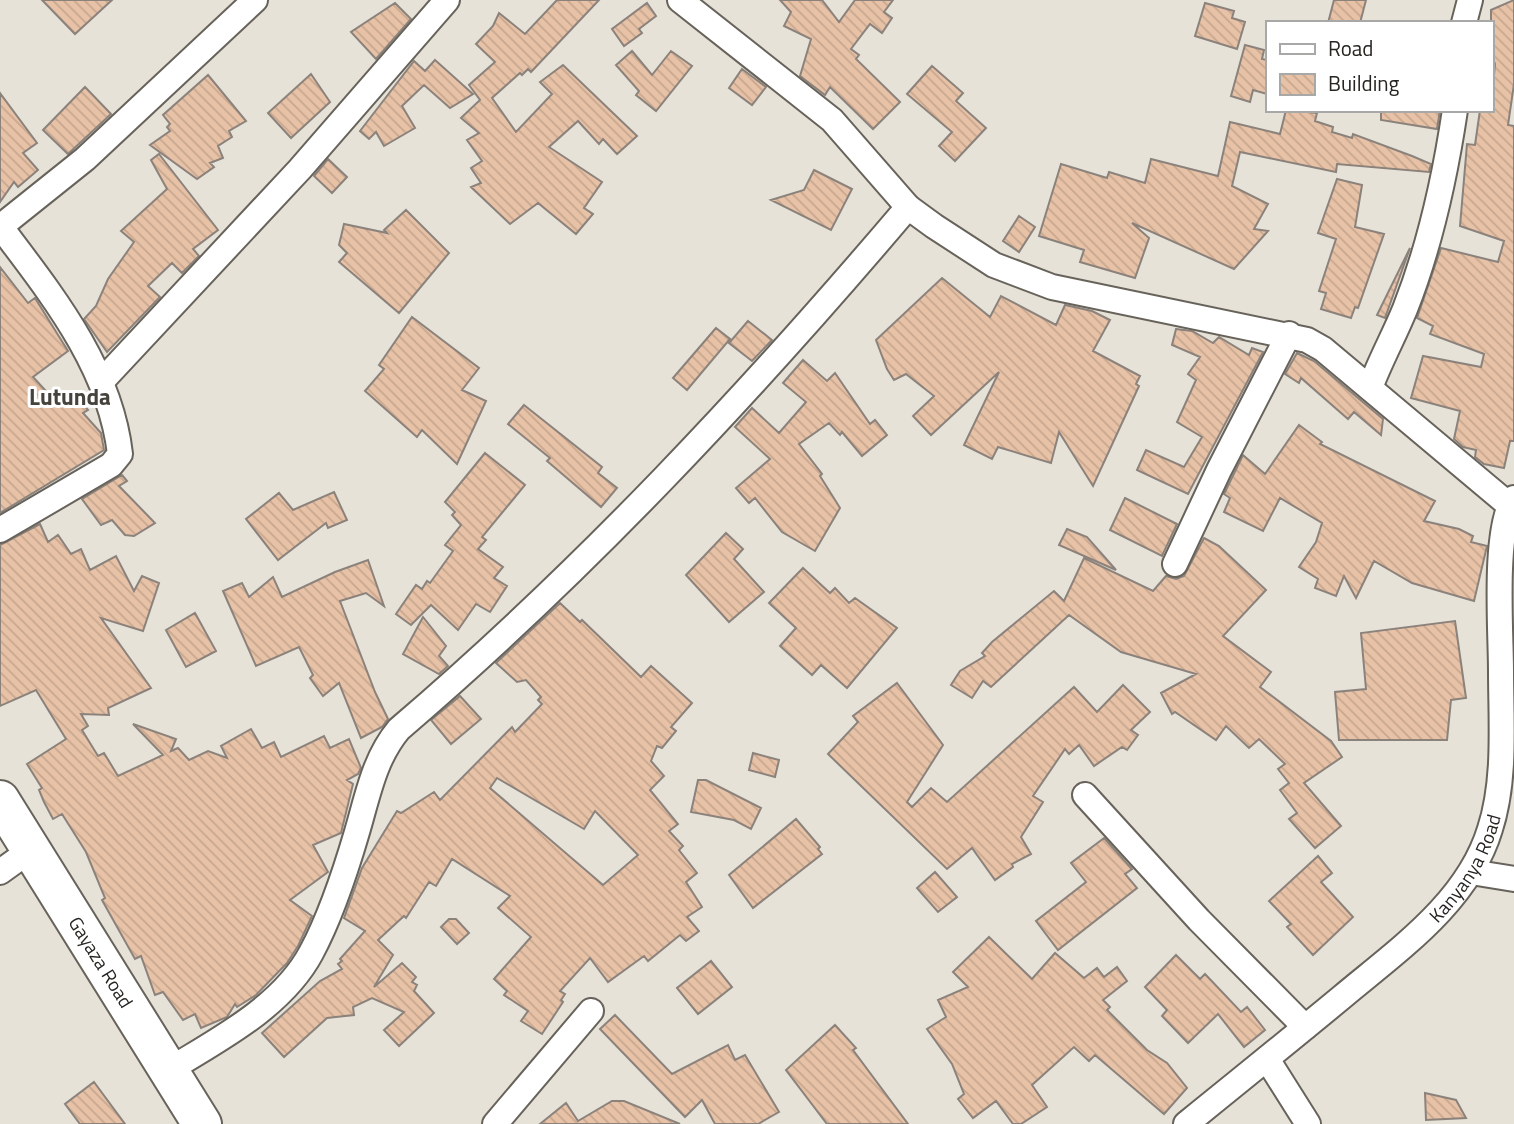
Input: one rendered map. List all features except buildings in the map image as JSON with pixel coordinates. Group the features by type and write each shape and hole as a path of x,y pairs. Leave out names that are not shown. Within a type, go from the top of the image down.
{"main road":[{"name":"Gayaza Road","path":"0,800 202,1124"}],"street":[{"path":"0,530 111,465 120,454 101,382 77,335 0,226 85,159 255,0"},
{"path":"101,382 300,169 447,0"},
{"path":"680,0 832,121 908,206 968,251 1019,276 1052,287 1289,334 1324,349 1512,502"},
{"path":"1465,21 1470,0"},
{"path":"1370,388 1383,352 1404,312 1424,250 1455,112"},
{"path":"167,1071 231,1032 267,1004 311,954 337,891 370,781 388,742 398,729 475,663 575,569 821,310 908,206"},
{"path":"1175,564 1219,470 1289,334"},
{"name":"Kanyanya Road","path":"1186,1124 1306,1027 1438,913 1471,872 1490,830 1495,808 1501,744 1502,545 1512,502"},
{"path":"1086,795 1199,920 1306,1027"},
{"path":"0,872 32,849"},
{"path":"1471,872 1514,879"},
{"path":"495,1124 591,1010"},
{"path":"1267,1059 1308,1124"}],"district":[{"name":"Lutunda","path":"70,397"}]}
